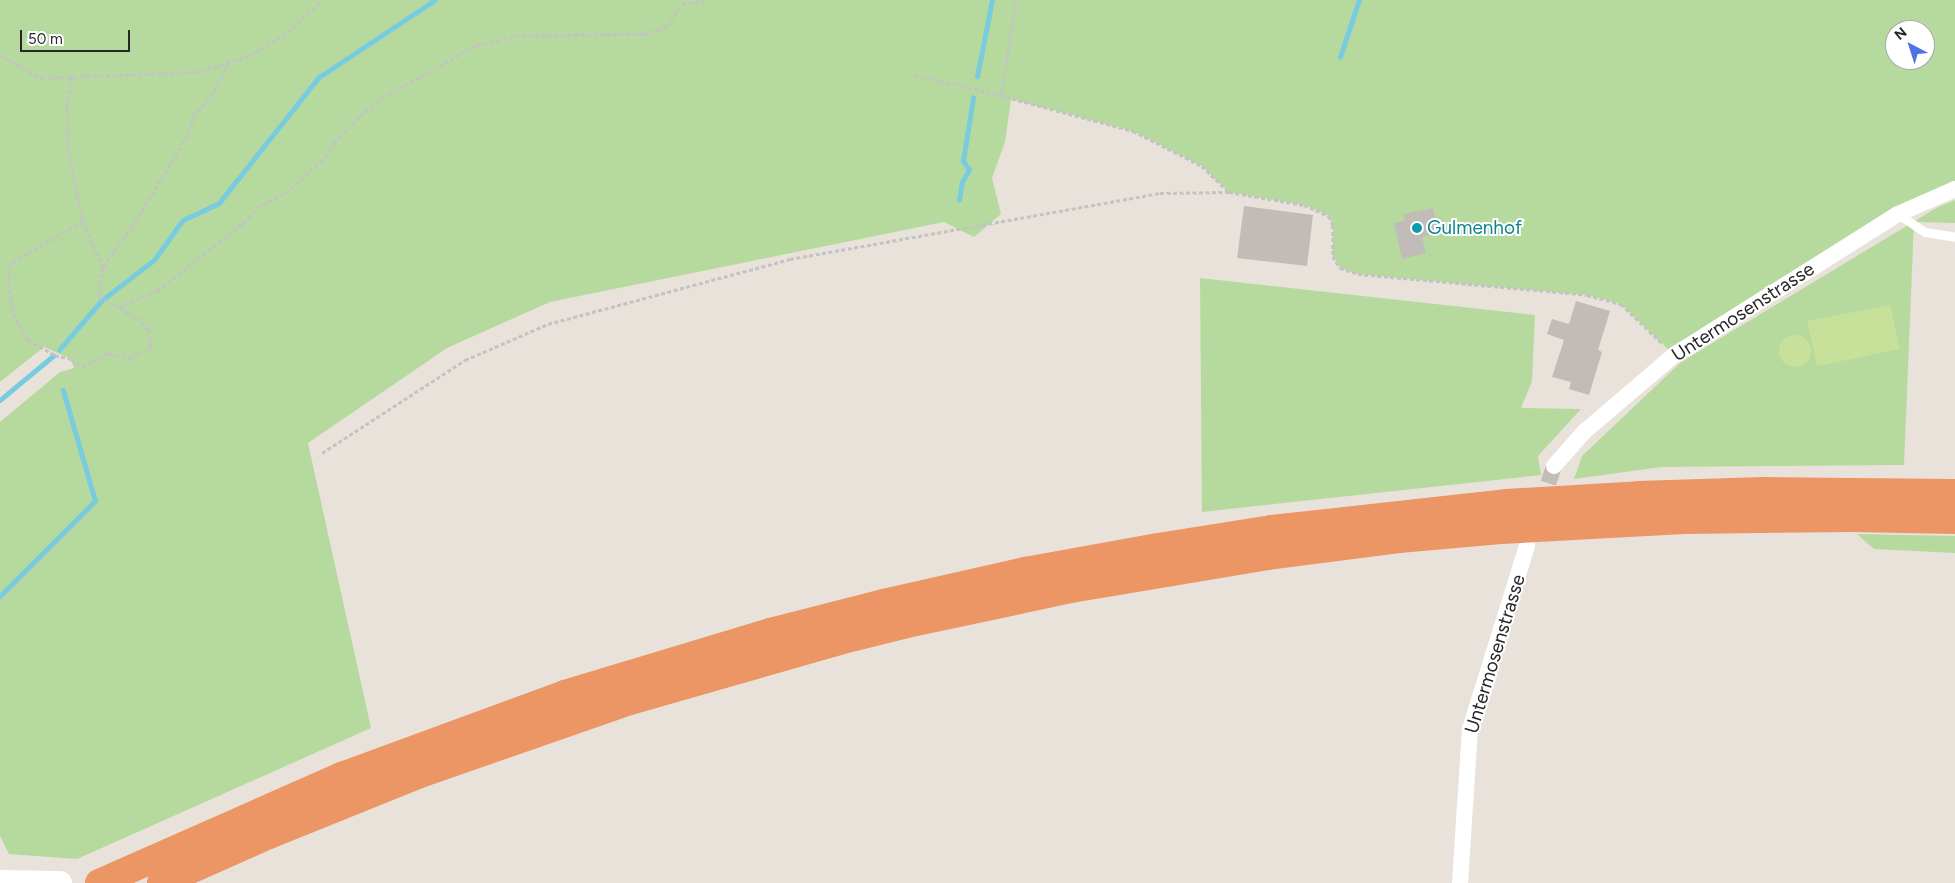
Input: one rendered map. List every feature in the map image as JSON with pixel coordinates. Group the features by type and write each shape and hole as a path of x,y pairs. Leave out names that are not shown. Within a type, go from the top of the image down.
{"highway":[{"path":"108,879 342,776 557,697 770,632 893,600 1025,571 1263,530 1352,518 1506,503 1639,495 1763,491 1955,494"},
{"path":"161,883 269,834 420,774 630,701 839,641 916,622 1071,589 1277,555 1398,539 1491,531 1684,520 1852,518 1955,520"}],"main road":[{"path":"0,882 60,883"}],"street":[{"name":"Untermosenstrasse","path":"1554,466 1584,432 1674,355 1898,214 1955,190"},
{"name":"Untermosenstrasse","path":"1460,883 1470,729 1528,546"}],"lane":[{"path":"1898,214 1925,232 1955,237"}],"path":[{"path":"0,55 42,78 195,72 249,56 288,32 322,0"},
{"path":"118,307 157,291 243,223 257,208 291,189 325,156 334,143 360,116 382,98 477,45 501,42 522,35 644,34 667,26 682,4 708,0"},
{"path":"1001,96 1016,0"},
{"path":"83,222 10,264 9,289 14,314 28,340 55,355 71,359 82,367 108,353 130,358 151,346 149,330 140,321 99,297 103,267 131,228 188,135 193,117 211,96 229,62"},
{"path":"915,75 1132,131 1202,166 1229,192"},
{"path":"72,77 67,108 69,153 83,222 103,267"},
{"path":"322,453 465,360 548,324 790,259 1160,193 1229,192 1304,205 1329,216 1333,225 1333,256 1340,268 1358,274 1587,295 1621,304 1674,355"}],"green space":[{"path":"0,0 1955,0 1955,189 1674,355 1621,304 1587,295 1358,274 1340,268 1333,256 1333,225 1329,216 1304,205 1229,192 1202,166 1133,131 1011,99 1005,142 992,178 1001,214 974,237 944,222 550,302 447,348 308,443 371,728 77,859 9,854 0,836 0,422 60,372 74,368 71,359 44,347 0,382"},
{"path":"1955,200 1955,223 1914,222 1904,465 1661,467 1574,479 1582,456 1681,362 1938,207"},
{"path":"1200,278 1535,315 1532,381 1521,408 1581,409 1538,456 1541,475 1202,512"},
{"path":"1890,305 1900,349 1817,366 1807,321"},
{"path":"1795,335 1806,340 1811,351 1806,362 1795,367 1784,362 1779,351 1784,340"},
{"path":"1857,534 1955,536 1955,553 1874,549"}],"building":[{"path":"1244,206 1313,215 1307,266 1237,258"},
{"name":"Gulmenhof","path":"1433,208 1439,233 1422,237 1426,253 1402,259 1394,223 1405,220 1404,214"},
{"path":"1576,301 1610,311 1598,350 1602,352 1589,395 1569,389 1571,382 1552,377 1564,340 1547,334 1552,319 1569,324"}],"waterway":[{"path":"59,350 102,300 154,260 183,220 219,203 319,77 435,0"},
{"path":"977,77 992,0"},
{"path":"1340,57 1359,0"},
{"path":"959,200 962,182 969,170 963,161 973,98"},
{"path":"0,400 53,356"},
{"path":"0,596 95,501 63,391"}],"tunnel":[{"path":"1541,506 1554,466"}],"place":[{"name":"Gulmenhof","path":"1417,228"}]}
